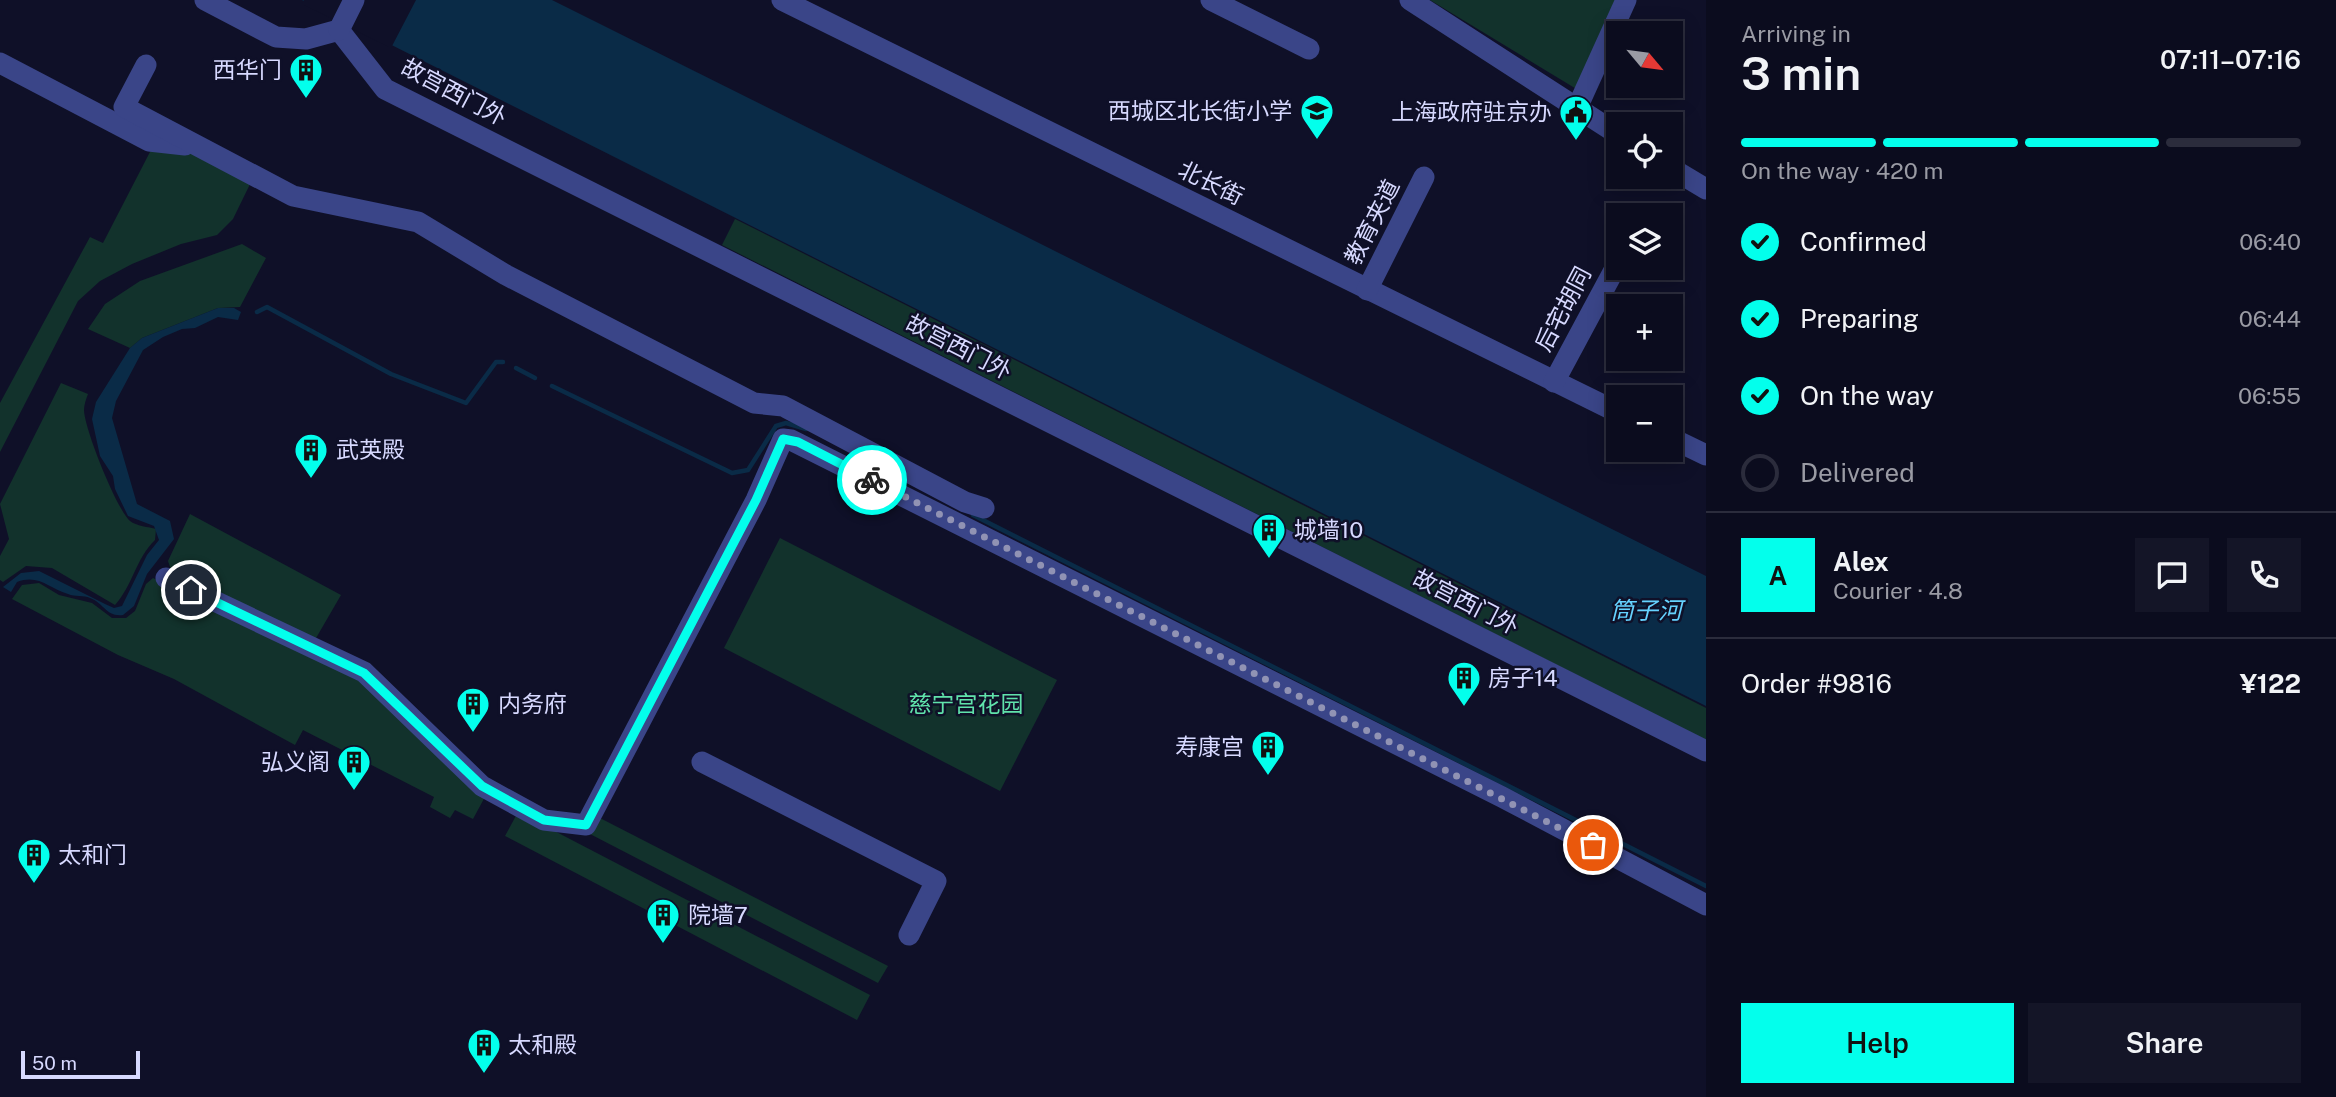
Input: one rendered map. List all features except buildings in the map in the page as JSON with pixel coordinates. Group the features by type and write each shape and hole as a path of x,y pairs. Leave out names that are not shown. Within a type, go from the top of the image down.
{"street":[{"path":"205,0 276,37 306,39 339,30 354,0"},
{"name":"北长街","path":"783,0 1606,407"},
{"path":"1211,0 1309,49"},
{"path":"1410,0 1435,7 1606,127"},
{"path":"1577,108 1626,0"},
{"name":"故宫西门外","path":"339,30 385,89 1706,751"},
{"path":"0,63 149,141 197,146"},
{"path":"146,65 124,107 197,146 293,196 418,222 506,275 754,403 783,406 965,502 984,508"},
{"path":"1683,175 1706,189"},
{"name":"教育夹道","path":"1367,290 1424,177"},
{"name":"后宅胡同","path":"1554,382 1609,280"},
{"path":"166,578 364,673 482,786 544,820 586,825 756,500 776,452 783,439 791,440 1448,770 1706,905"},
{"path":"1683,444 1706,455"},
{"path":"702,762 936,881 909,935"}],"green space":[{"path":"1430,0 1626,0 1616,21 1606,21 1606,43 1583,93"},
{"path":"151,150 193,150 252,180 233,219 217,235 181,244 132,264 100,281 78,301 0,452 0,403 90,237 103,243"},
{"path":"735,219 1706,708 1706,740 722,245"},
{"path":"242,244 266,258 240,307 218,308 142,338 130,348 88,329 105,304 140,281"},
{"path":"61,383 88,394 84,410 89,433 124,514 133,523 156,529 155,540 143,555 115,605 52,568 26,566 3,582 0,580 0,556 9,539 0,504"},
{"path":"190,514 341,595 312,645 173,576 168,561"},
{"name":"慈宁宫花园","path":"780,538 1057,680 1000,791 724,648"},
{"path":"153,578 364,682 486,795 473,819 455,810 450,818 430,807 434,797 303,730 295,745 174,679 118,655 12,599 22,585 39,583 59,595 92,603 112,618 126,618 135,611 146,584"},
{"path":"518,812 870,995 857,1020 505,836"},
{"path":"598,817 888,966 878,983 590,834"}],"water":[{"name":"筒子河","path":"302,0 552,0 1706,576 1706,706"},
{"path":"218,308 234,308 241,312 238,320 218,317 195,328 182,329 163,337 143,350 116,401 112,418 137,504 170,521 174,539 147,574 134,606 123,615 117,615 90,598 71,595 38,581 17,582 11,592 3,587 21,573 39,571 114,608 122,606 147,555 159,540 154,526 128,516 115,489 113,476 100,456 92,419 96,402 130,348 142,338"}],"pier":[{"path":"304,0 416,0 391,48 302,4"}],"waterway":[{"path":"257,312 267,307 391,374 466,403 496,362 503,362"},
{"path":"516,368 535,378"},
{"path":"552,386 732,473 748,470 776,426 786,423 806,429"},
{"path":"973,515 1706,886"}],"way so far":[{"path":"872,480 1593,845"}],"place":[{"name":"西华门","path":"306,100"},
{"name":"西城区北长街小学","path":"1317,141"},
{"name":"上海政府驻京办","path":"1576,142"},
{"name":"武英殿","path":"311,480"},
{"name":"城墙10","path":"1269,560"},
{"name":"房子14","path":"1464,708"},
{"name":"内务府","path":"473,734"},
{"name":"寿康宫","path":"1268,777"},
{"name":"弘义阁","path":"354,792"},
{"name":"太和门","path":"34,885"},
{"name":"院墙7","path":"663,945"},
{"name":"太和殿","path":"484,1075"}],"route":[{"path":"191,590 364,673 482,786 544,820 586,825 756,500 783,439 798,442 872,480"}]}
